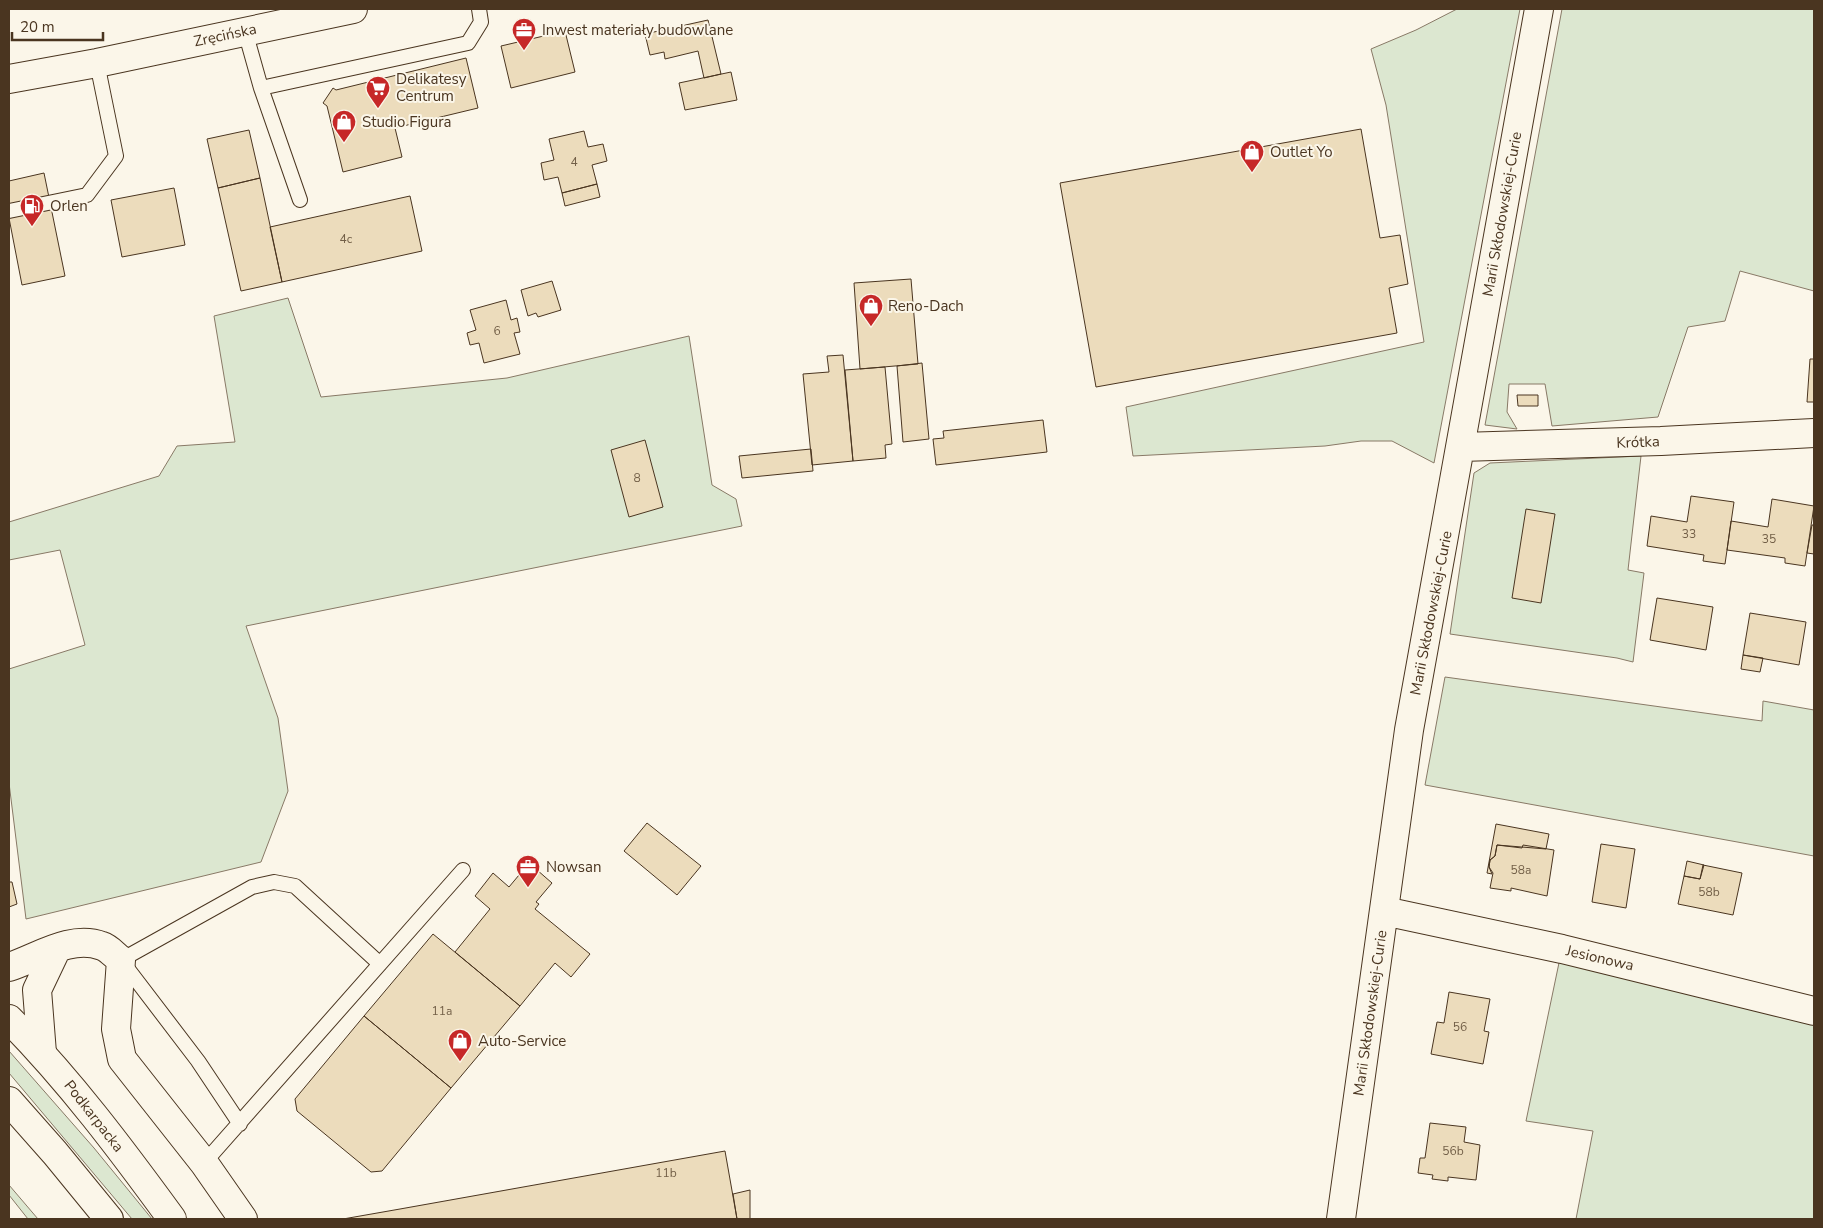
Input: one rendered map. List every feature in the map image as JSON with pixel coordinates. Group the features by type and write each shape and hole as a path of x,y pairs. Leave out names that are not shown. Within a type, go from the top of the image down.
{"street":[{"name":"Zręcińska","path":"9,79 353,9"},
{"name":"Marii Skłodowskiej-Curie","path":"1341,1219 1409,730 1461,448 1538,9"},
{"name":"Krótka","path":"1461,448 1814,433"},
{"name":"Jesionowa","path":"1384,911 1562,949 1814,1011"},
{"path":"9,967 57,948 83,943 104,946 121,960 116,1029 122,1059 204,1163 244,1219"},
{"path":"42,1053 37,990 57,948"},
{"name":"Podkarpacka","path":"9,1019 42,1053 96,1116 172,1219"},
{"path":"9,1101 55,1152 109,1219"}],"lane":[{"path":"261,88 468,43 480,22 479,9"},
{"path":"245,31 261,88 300,200"},
{"path":"9,211 88,194 116,156 97,62"},
{"path":"204,1163 463,870"},
{"path":"240,1124 198,1061 121,960 252,886 274,882 295,886 380,964"}],"green space":[{"path":"1457,9 1520,9 1434,463 1392,441 1361,441 1325,446 1133,456 1126,407 1424,342 1386,105 1371,49 1416,30"},
{"path":"1562,9 1814,9 1814,291 1740,271 1725,321 1688,327 1658,417 1552,426 1545,384 1509,384 1507,412 1517,429 1485,425"},
{"path":"288,298 321,397 507,378 689,336 712,485 736,499 742,526 246,626 278,718 288,791 261,862 26,919 9,783 9,669 85,645 60,550 9,560 9,522 159,476 177,446 235,442 214,316"},
{"path":"1641,456 1628,570 1644,573 1633,662 1617,658 1450,634 1474,473 1490,463"},
{"path":"1445,677 1762,721 1763,701 1814,710 1814,856 1425,785"},
{"path":"1560,958 1814,1023 1814,1219 1576,1219 1593,1131 1526,1121"},
{"path":"9,1051 94,1148 152,1219 132,1219 9,1073"},
{"path":"9,1185 38,1219 28,1219 9,1195"}],"building":[{"path":"708,20 721,74 704,78 698,51 665,59 664,52 650,55 645,34"},
{"path":"565,31 575,72 511,88 501,46"},
{"path":"466,58 478,108 395,128 402,157 343,172 327,106 323,103 333,88 336,90"},
{"path":"731,72 737,100 685,110 679,83"},
{"path":"1361,129 1380,238 1400,235 1408,284 1389,288 1397,333 1096,387 1060,183"},
{"path":"249,130 260,178 218,188 207,139"},
{"path":"584,131 588,147 603,144 607,161 592,165 597,184 562,193 558,177 544,180 541,163 554,160 549,139"},
{"path":"44,173 65,276 22,285 9,218 9,181"},
{"path":"260,178 282,282 241,291 218,188"},
{"path":"597,184 600,197 565,206 562,193"},
{"path":"174,188 185,245 122,257 111,200"},
{"path":"410,196 422,251 282,282 270,227"},
{"path":"911,279 918,364 860,369 854,283"},
{"path":"552,281 561,310 538,317 536,313 528,316 521,290"},
{"path":"506,300 511,320 517,318 520,332 514,333 520,354 484,363 479,343 470,345 467,333 476,330 470,310"},
{"path":"843,355 853,461 812,465 803,374 829,372 827,356"},
{"path":"1810,359 1814,359 1814,402 1807,402"},
{"path":"922,363 929,439 903,442 897,366"},
{"path":"885,367 892,444 885,445 886,458 853,461 845,370"},
{"path":"1517,395 1538,395 1538,406 1518,406"},
{"path":"1043,420 1047,452 936,465 933,439 944,438 943,431"},
{"path":"645,440 663,507 629,517 611,450"},
{"path":"811,449 813,471 742,478 739,456"},
{"path":"1691,496 1734,502 1725,564 1703,561 1704,555 1647,546 1651,516 1687,522"},
{"path":"1772,499 1814,506 1805,566 1785,563 1785,558 1727,550 1731,521 1768,527"},
{"path":"1526,509 1555,514 1541,603 1512,598"},
{"path":"1812,525 1814,525 1814,554 1807,553"},
{"path":"1657,598 1713,607 1706,650 1650,640"},
{"path":"1750,613 1806,622 1799,665 1743,655"},
{"path":"1743,655 1763,658 1760,672 1741,669"},
{"path":"647,823 701,866 677,895 624,851"},
{"path":"1496,824 1549,834 1546,849 1497,845 1495,856 1490,860 1489,867 1492,874 1487,873"},
{"path":"1601,844 1635,849 1626,908 1592,902"},
{"path":"1497,845 1522,848 1523,845 1554,850 1547,896 1511,888 1511,891 1490,888 1493,873 1489,867 1490,860 1495,856"},
{"path":"1687,861 1704,865 1700,879 1684,876"},
{"path":"529,863 552,883 536,902 539,904 535,909 590,954 571,977 555,963 520,1006 455,952 490,909 475,896 493,873 509,887"},
{"path":"1703,865 1742,873 1733,915 1678,904 1684,876 1700,879"},
{"path":"9,882 12,882 17,904 9,907"},
{"path":"433,934 520,1006 451,1088 364,1016"},
{"path":"1449,992 1490,999 1484,1031 1489,1032 1483,1064 1431,1054 1437,1022 1444,1023"},
{"path":"364,1016 451,1088 382,1171 371,1172 297,1111 295,1099"},
{"path":"1430,1123 1466,1127 1464,1142 1480,1145 1476,1180 1448,1177 1448,1181 1432,1179 1433,1175 1418,1173 1420,1158 1425,1158"},
{"path":"725,1151 737,1219 343,1219 400,1209"},
{"path":"750,1190 750,1219 737,1219 733,1194"}],"place":[{"name":"Inwest materiały budowlane","path":"524,51"},
{"name":"Delikatesy Centrum","path":"378,109"},
{"name":"Studio Figura","path":"344,143"},
{"name":"Outlet Yo","path":"1252,173"},
{"name":"Orlen","path":"32,227"},
{"name":"Reno-Dach","path":"871,327"},
{"name":"Nowsan","path":"528,888"},
{"name":"Auto-Service","path":"460,1062"}]}
